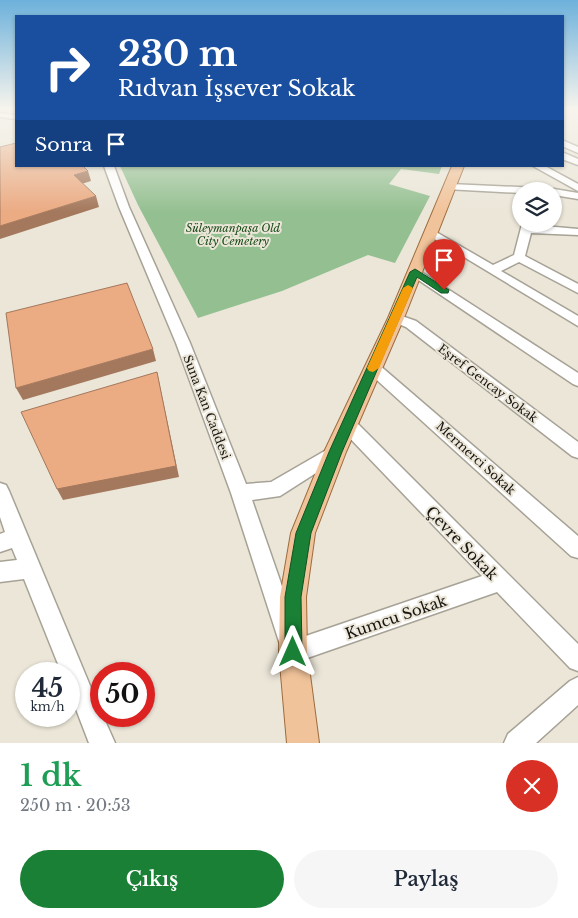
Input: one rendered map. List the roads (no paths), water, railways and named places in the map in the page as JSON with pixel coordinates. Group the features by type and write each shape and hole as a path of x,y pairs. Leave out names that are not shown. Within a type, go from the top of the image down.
{"main road":[{"path":"303,743 293,652 293,597 304,533 335,452 396,318 432,234 458,167"}],"street":[{"path":"564,144 578,150"},
{"path":"564,156 578,162"},
{"name":"Suna Kan Caddesi","path":"109,167 124,207 183,343 240,493 293,652"},
{"path":"540,167 578,188"},
{"path":"450,187 512,190"},
{"path":"562,193 578,196"},
{"path":"562,230 578,232"},
{"path":"519,257 525,232"},
{"path":"432,234 578,322"},
{"path":"493,270 519,257"},
{"path":"519,257 578,289"},
{"path":"415,272 578,380"},
{"path":"555,277 578,278"},
{"name":"Eşref Gencay Sokak","path":"396,318 411,324 578,451"},
{"name":"Mermerci Sokak","path":"373,368 578,549"},
{"name":"Çevre Sokak","path":"348,425 578,660"},
{"path":"240,493 274,490 335,452"},
{"path":"0,491 8,540 30,569 102,743"},
{"path":"0,572 30,569"},
{"name":"Kumcu Sokak","path":"293,652 499,581"},
{"path":"517,743 578,689"}],"park label":[{"name":"Süleymanpaşa Old City Cemetery","path":"233,234"}]}
